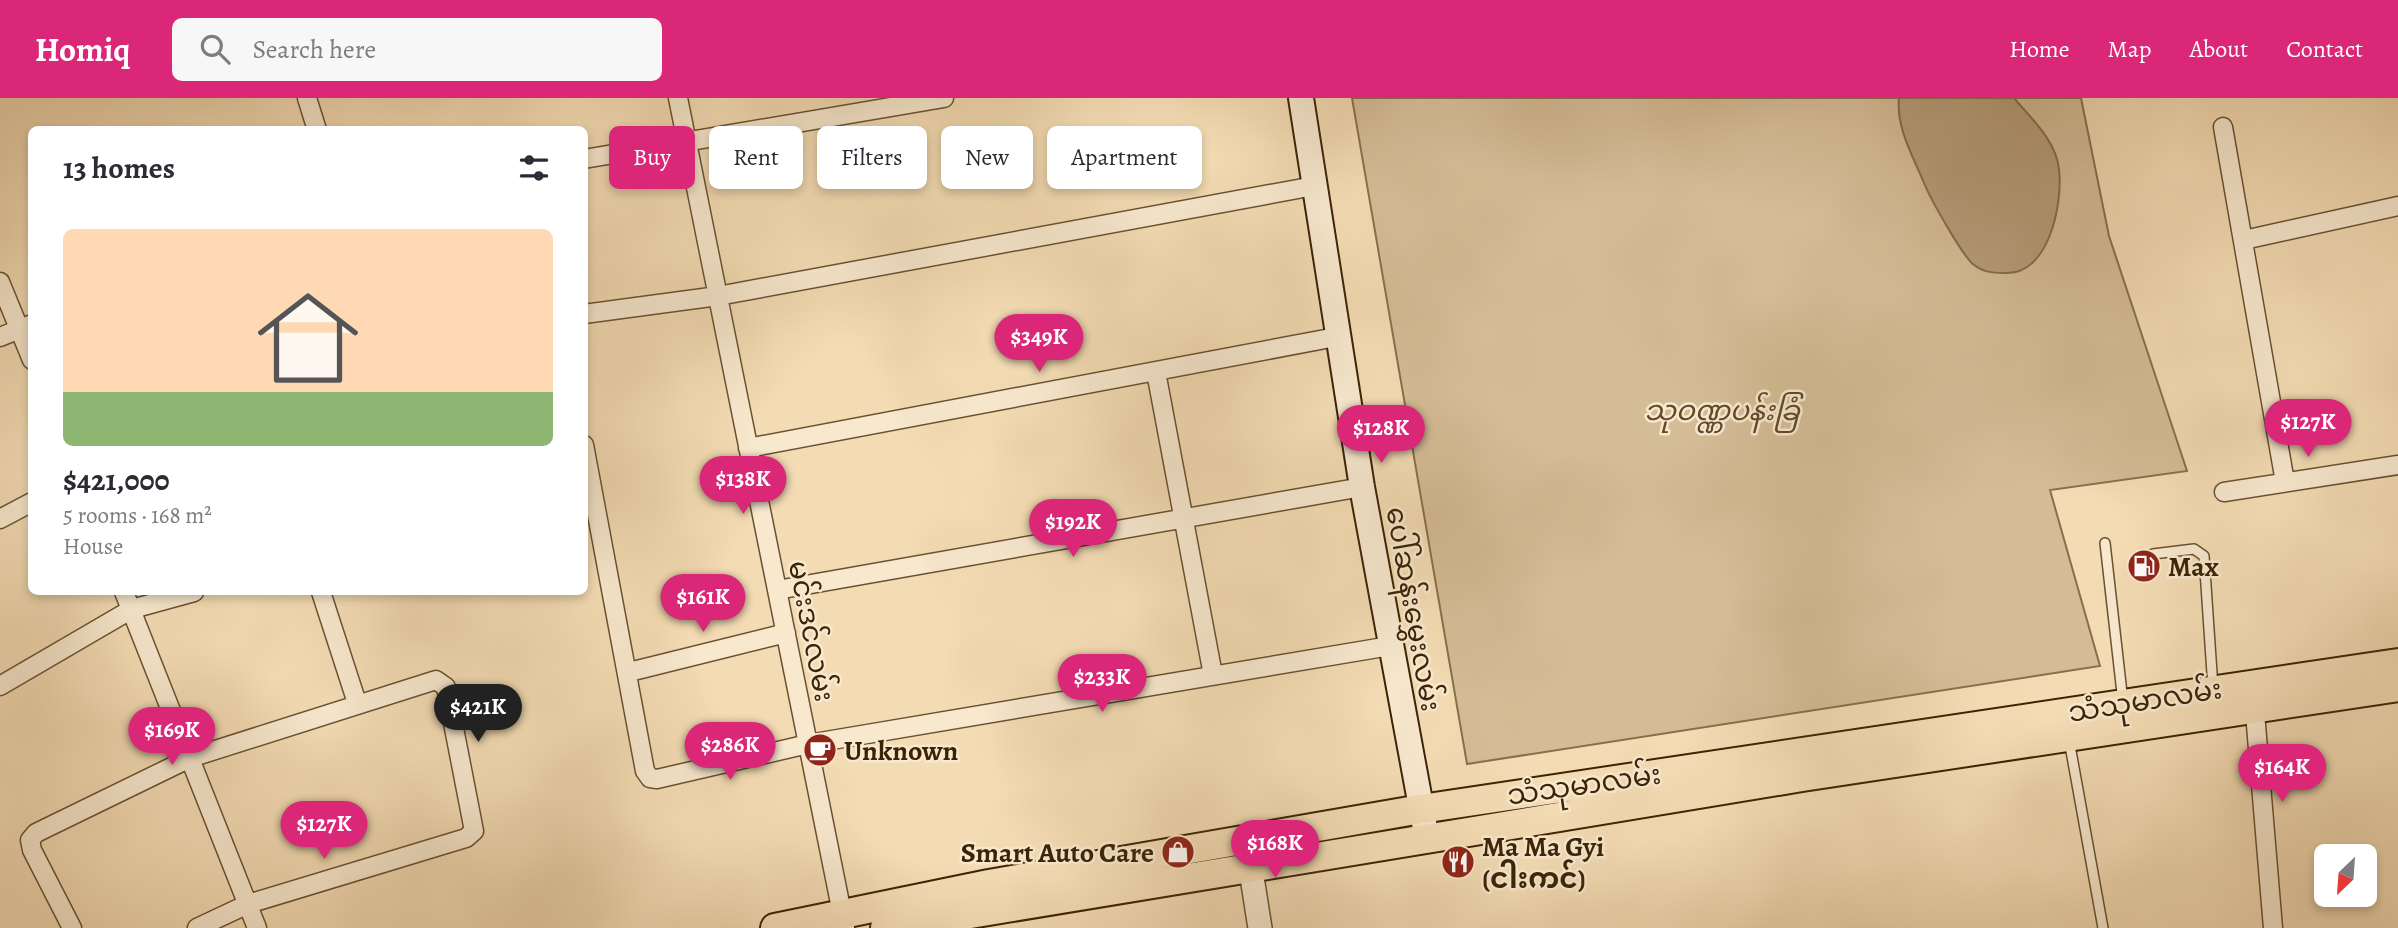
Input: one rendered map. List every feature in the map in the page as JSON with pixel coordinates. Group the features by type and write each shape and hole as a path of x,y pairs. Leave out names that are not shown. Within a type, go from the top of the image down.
{"main road":[{"name":"ပေါ်ဆန်းမွှေးလမ်း","path":"1301,98 1336,337 1427,839"},
{"name":"သံသုမာလမ်း","path":"885,928 992,907 2068,736 2398,663"},
{"name":"သံသုမာလမ်း","path":"775,928 992,907 1246,838 2123,703 2213,690 2253,696 2398,687"}],"street":[{"path":"307,98 316,126"},
{"name":"မင်းဒင်လမ်း","path":"678,98 684,126"},
{"path":"695,142 944,98"},
{"path":"2223,127 2285,482"},
{"path":"588,158 609,155"},
{"name":"မင်းဒင်လမ်း","path":"695,182 844,920"},
{"path":"588,313 718,296 1314,186"},
{"path":"2244,240 2398,206"},
{"path":"0,282 25,325 0,337"},
{"path":"748,448 1336,337"},
{"path":"1156,373 1213,675"},
{"path":"2224,492 2398,464"},
{"path":"588,465 629,672 645,771 650,778 657,779 808,744 1390,646"},
{"path":"777,590 1362,487"},
{"path":"0,519 28,504"},
{"path":"125,595 257,928"},
{"path":"0,686 132,609 183,595"},
{"path":"322,595 357,704"},
{"path":"629,672 786,633"},
{"path":"72,928 32,850 30,840 36,833 190,758 436,680 446,687 474,831 467,838 248,904 197,928"},
{"path":"2253,696 2273,928"},
{"path":"1246,838 1260,928"}],"lane":[{"path":"2105,543 2123,703"},
{"path":"2153,554 2194,549 2204,556 2213,690"},
{"path":"2068,736 2103,928"}],"green space":[{"name":"သုဝဏ္ဏပန်းခြံ","path":"1352,98 2081,98 2109,236 2187,471 2050,490 2100,666 1467,764"}],"shaded area":[{"path":"1899,98 2014,98 2035,122 2053,149 2060,184 2050,235 2032,263 2019,271 2000,273 1988,272 1969,260 1933,201 1910,152 1900,120"}],"place":[{"name":"Max","path":"2144,566"},
{"name":"Unknown","path":"820,750"},
{"name":"Smart Auto Care","path":"1178,852"},
{"name":"Ma Ma Gyi (ငါးကင်)","path":"1458,862"}]}
